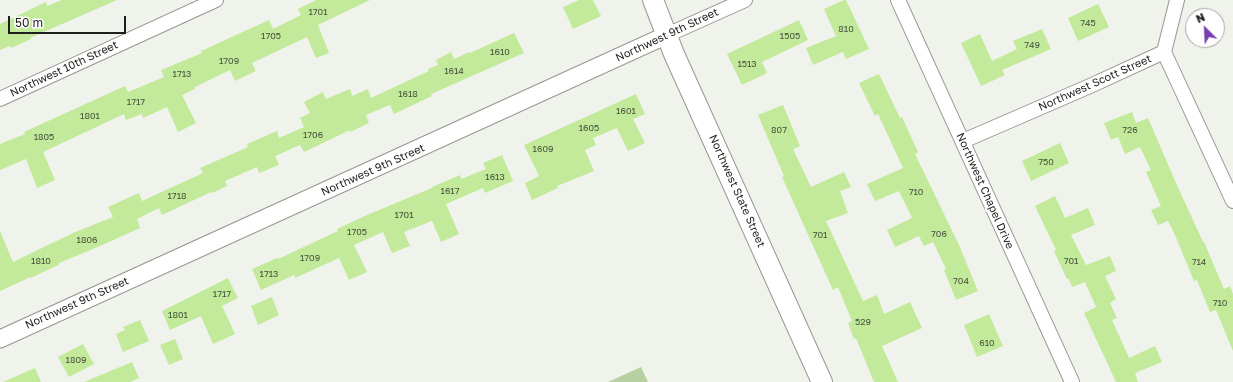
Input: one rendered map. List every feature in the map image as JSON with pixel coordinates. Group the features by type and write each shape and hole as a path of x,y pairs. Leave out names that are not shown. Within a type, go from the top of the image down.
{"main road":[{"name":"Northwest State Street","path":"653,0 667,35 822,382"}],"street":[{"name":"Northwest 10th Street","path":"0,99 216,0"},
{"name":"Northwest 9th Street","path":"0,339 745,0"},
{"name":"Northwest Chapel Drive","path":"898,0 1072,382"},
{"path":"1164,52 1177,0"},
{"name":"Northwest Scott Street","path":"963,141 1164,52 1233,201"}],"green space":[{"path":"641,367 648,382 608,382"}],"building":[{"path":"62,0 117,0 30,38 31,39 11,48 10,46 0,50 0,24 46,2 47,6"},
{"path":"316,0 370,0 318,25 329,53 316,58 307,37 252,63 256,71 235,81 230,70 182,95 196,123 178,132 167,107 143,118 142,114 126,120 124,114 43,152 55,180 37,188 26,159 0,170 0,144 25,134 24,132 125,86 128,92 164,77 161,70 202,53 201,51 269,20 273,29 301,15 298,9"},
{"path":"579,0 593,0 601,16 573,29 563,7"},
{"path":"846,0 869,49 846,59 843,52 813,65 806,48 836,36 824,9"},
{"path":"1098,4 1109,27 1078,41 1068,18"},
{"path":"799,20 808,40 762,62 767,73 742,85 727,54"},
{"path":"1042,29 1051,49 1002,70 1005,75 981,86 961,43 980,34 992,61 1017,49 1013,41"},
{"path":"514,33 524,53 431,94 432,96 394,114 390,105 366,115 369,123 350,132 350,130 304,152 300,145 275,156 279,165 259,173 257,167 225,181 227,186 162,215 159,208 137,219 140,228 59,263 60,264 31,278 0,291 0,231 13,262 73,233 113,217 108,207 139,193 142,201 203,173 200,168 248,147 247,144 277,131 279,138 304,127 300,118 310,113 304,102 323,92 326,99 350,89 352,96 368,89 371,98 429,71 428,69 438,65 436,60 451,52 454,59"},
{"path":"879,74 900,118 902,117 918,152 915,154 959,245 978,291 956,300 944,270 946,269 933,242 924,246 919,236 895,247 887,230 912,218 899,191 875,201 867,184 903,168 878,114 875,116 859,83"},
{"path":"636,94 645,114 633,119 645,143 628,151 617,128 593,138 596,145 585,150 594,171 557,186 558,188 532,200 525,183 539,176 524,145"},
{"path":"783,105 800,146 793,149 811,187 844,172 851,187 840,191 848,213 826,221 863,301 877,295 884,314 910,302 922,328 882,346 898,382 874,382 856,338 854,339 848,323 852,321 838,287 833,290 782,177 784,176 758,115"},
{"path":"1132,112 1136,123 1148,118 1224,289 1230,286 1233,294 1233,351 1216,310 1210,312 1197,280 1194,281 1168,221 1158,225 1151,210 1161,206 1146,172 1151,170 1140,147 1125,154 1118,137 1111,140 1104,123"},
{"path":"1060,143 1069,163 1031,181 1022,161"},
{"path":"502,155 513,181 485,193 483,188 446,204 459,234 441,242 432,221 404,232 410,246 392,253 383,232 354,245 367,272 349,280 339,258 295,278 294,275 261,290 252,269 277,258 278,259 338,231 337,229 367,215 460,175 461,179 486,169 483,163"},
{"path":"1055,196 1065,218 1088,208 1095,225 1071,235 1086,265 1110,256 1116,271 1105,276 1116,299 1110,303 1117,318 1112,320 1129,358 1155,346 1162,362 1135,373 1138,382 1116,382 1084,313 1096,307 1085,282 1072,287 1054,251 1056,250 1035,206"},
{"path":"228,278 238,298 222,306 235,334 213,344 201,316 170,330 162,311"},
{"path":"272,297 279,315 258,325 251,306"},
{"path":"989,314 1003,346 977,357 964,325"},
{"path":"140,320 149,341 123,352 116,334 125,330 123,327"},
{"path":"175,339 183,359 169,365 160,345"},
{"path":"83,344 94,364 69,377 58,357"},
{"path":"132,362 139,378 130,382 84,382"},
{"path":"35,368 41,382 3,382"}]}
